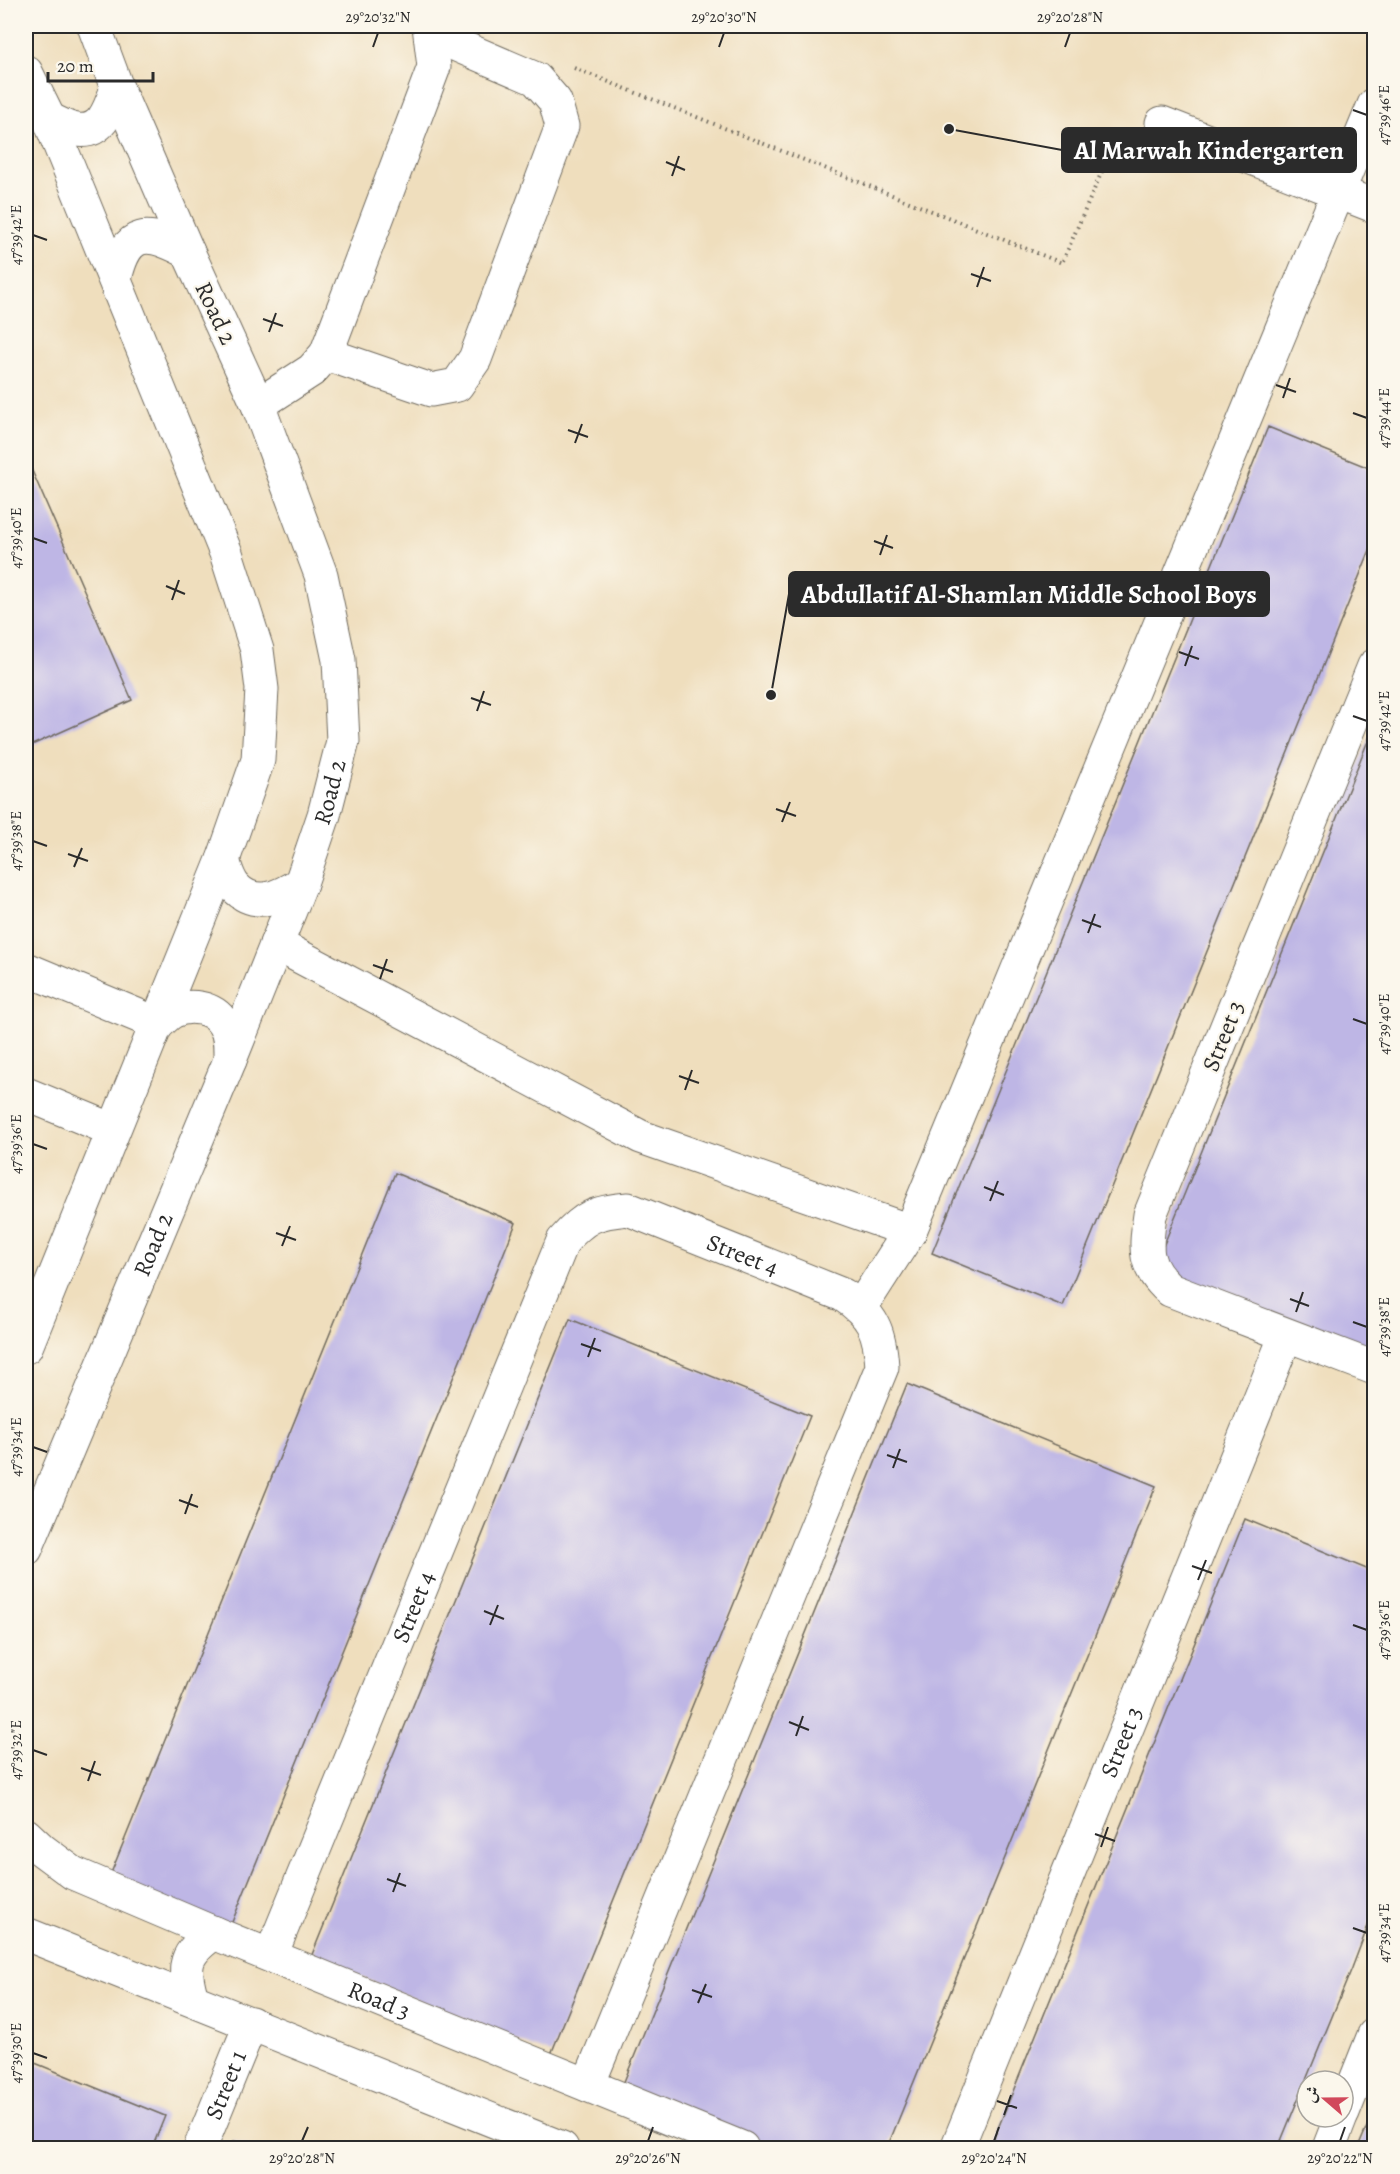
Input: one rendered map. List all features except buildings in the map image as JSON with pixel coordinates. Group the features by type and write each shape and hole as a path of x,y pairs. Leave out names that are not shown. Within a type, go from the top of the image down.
{"street":[{"name":"Road 2","path":"26,1549 230,1060 301,883 324,815 343,741 339,660 321,575 258,405 117,88 94,26"},
{"path":"326,354 431,390 457,385 475,359 562,126 555,101 536,79 430,29"},
{"path":"258,405 312,370 326,354 434,67 430,29"},
{"path":"26,72 49,119 226,553 256,650 262,689 258,760 223,860 26,1347"},
{"path":"49,119 78,130 97,126 107,116 117,88"},
{"path":"861,1307 910,1231 1374,105"},
{"path":"1162,123 1374,206"},
{"path":"115,279 120,258 132,241 147,236 166,240 188,252"},
{"name":"Street 3","path":"1374,666 1150,1215 1146,1251 1150,1267 1170,1290 1374,1368"},
{"path":"223,860 229,878 235,887 250,897 267,899 284,895 301,883"},
{"path":"276,944 641,1137 910,1231"},
{"path":"26,969 158,1024"},
{"path":"158,1024 173,1012 191,1007 209,1011 223,1023 230,1040 230,1060"},
{"path":"26,1094 113,1130"},
{"name":"Street 4","path":"271,1955 563,1241 575,1227 587,1217 604,1211 628,1209 843,1295 861,1307 875,1325 881,1347 882,1367 588,2085"},
{"name":"Street 3","path":"957,2148 1286,1335"},
{"name":"Road 3","path":"26,1834 42,1850 73,1873 214,1933 742,2148"},
{"path":"192,2000 186,1979 187,1962 195,1946 214,1933"},
{"path":"26,1934 562,2148"},
{"name":"Street 1","path":"200,2148 251,2023"},
{"path":"1355,2082 1374,2035"},
{"path":"1329,2148 1336,2129"}],"path":[{"path":"536,79 574,68 1062,263 1117,137 1162,123"}],"place":[{"name":"Al Marwah Kindergarten","path":"949,129"},
{"name":"Abdullatif Al-Shamlan Middle School Boys","path":"771,695"}]}
